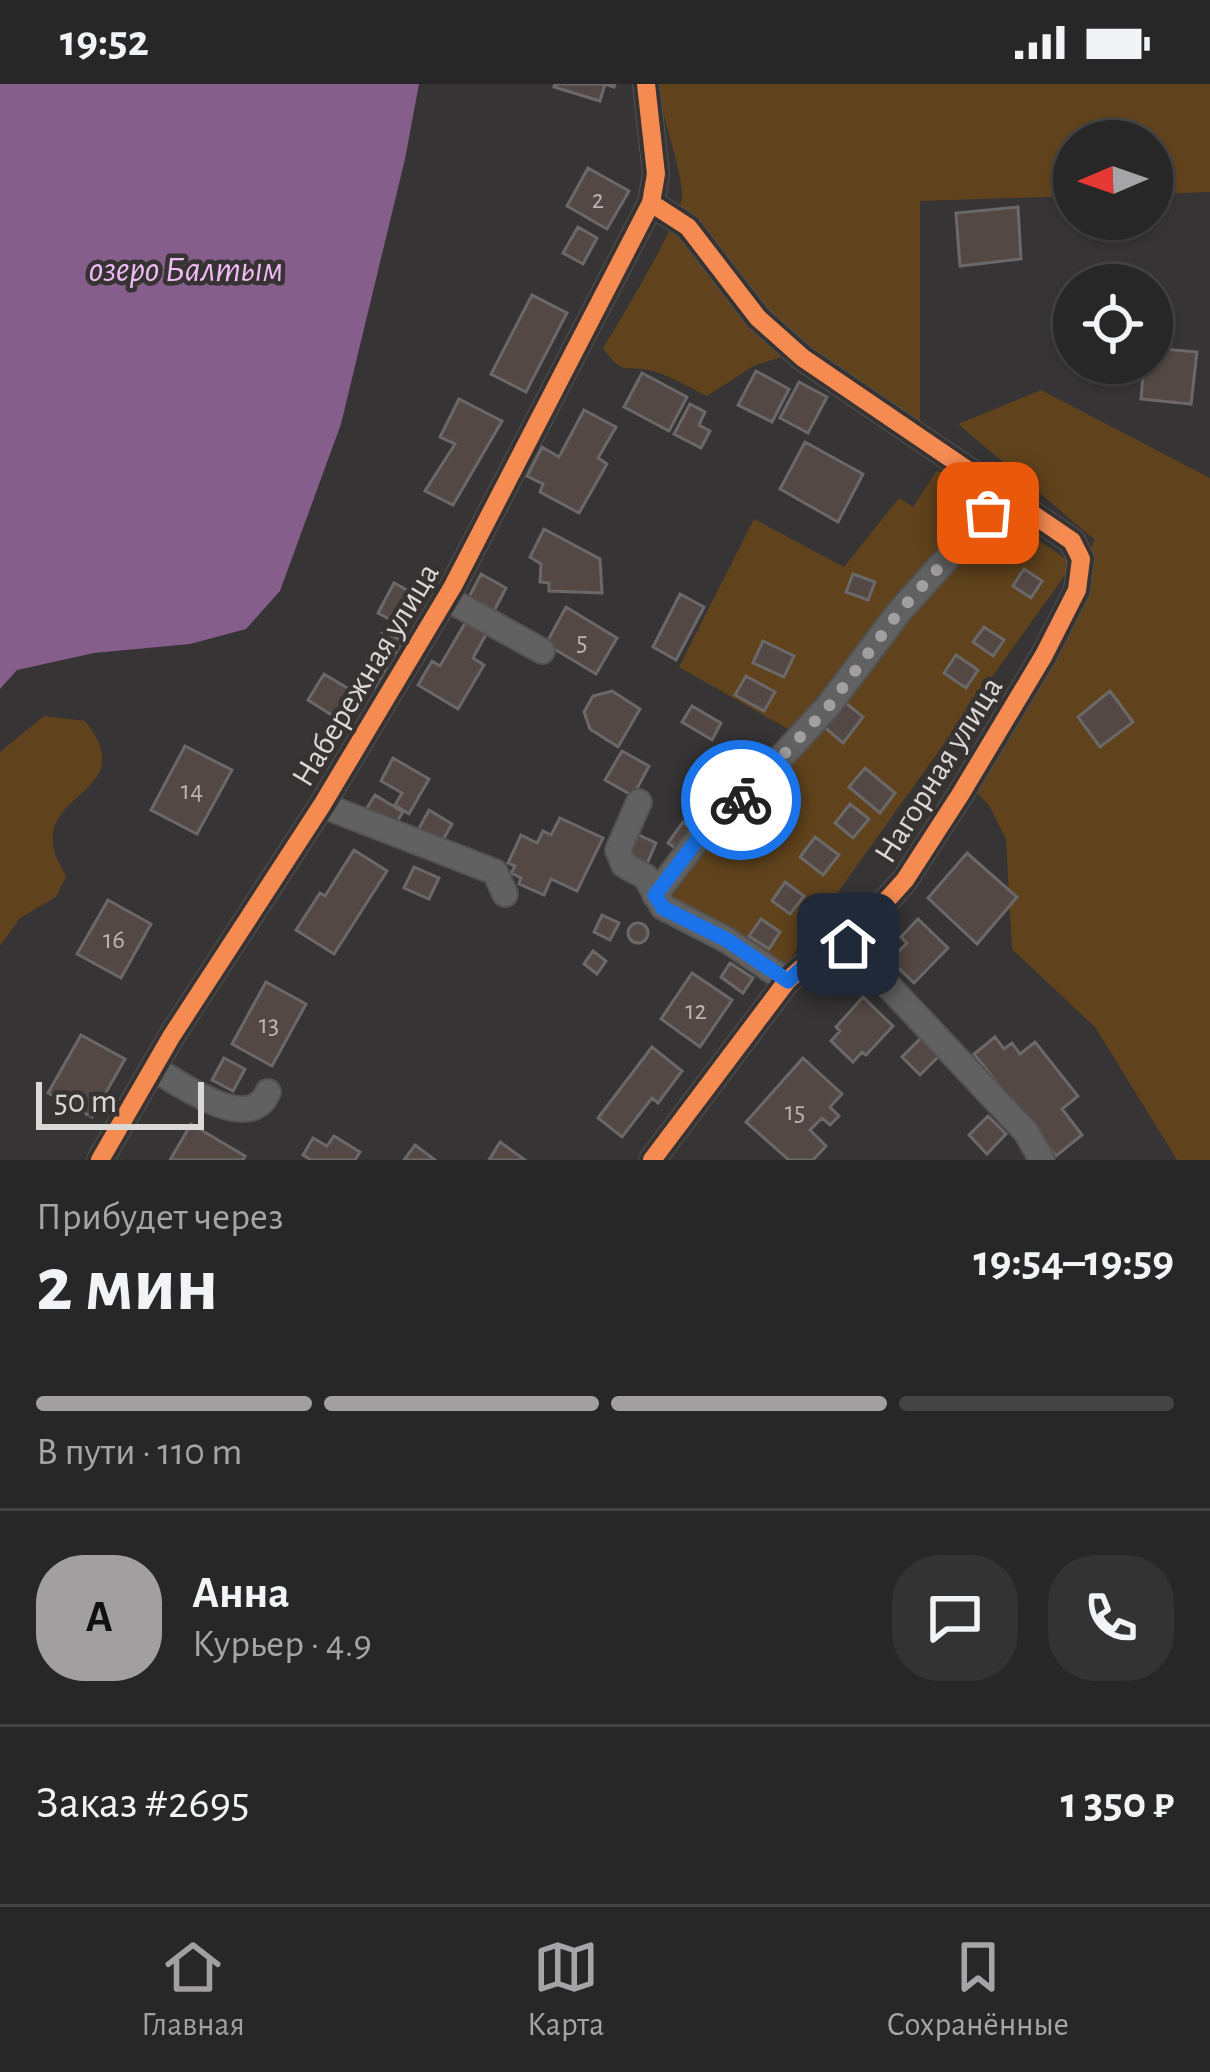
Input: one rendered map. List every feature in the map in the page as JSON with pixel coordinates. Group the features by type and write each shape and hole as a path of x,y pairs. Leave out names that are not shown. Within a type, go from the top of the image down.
{"street":[{"path":"646,84 656,175 651,202 688,227 758,318 802,358 1004,495 899,612 829,706 758,783 710,823 655,895"},
{"name":"Набережная улица","path":"100,1160 446,598 651,202"},
{"name":"Нагорная улица","path":"652,1160 788,981 814,957 848,944 905,880 1044,655 1077,590 1081,559 1072,541 1004,495"},
{"path":"446,598 542,651"},
{"path":"639,802 618,850 620,860 646,878 663,908 727,940 788,981"},
{"path":"322,805 495,872 505,894"},
{"path":"848,944 1026,1132 1042,1160"},
{"path":"153,1068 236,1110 263,1103 268,1092"}],"shaded area":[{"path":"659,84 1210,84 1210,192 1173,193 1173,120 1053,120 1053,197 920,201 920,425 807,349 753,366 707,396 660,373 621,367 603,348 679,208 679,171"},
{"path":"1041,390 1210,478 1210,1160 1177,1160 1095,1027 1012,949 1006,839 990,807 965,779 1095,540 958,424"},
{"path":"937,470 1073,564 782,970 664,899 793,732 679,667 754,519 844,567 899,498 913,507"},
{"path":"44,716 85,721 99,745 102,763 53,830 54,850 66,877 56,897 20,918 0,946 0,752"}],"water":[{"name":"озеро Балтым","path":"0,84 419,84 341,424 280,591 246,629 190,644 94,653 17,670 0,689"}],"building":[{"path":"555,84 605,84 600,101"},
{"path":"588,168 629,191 607,229 567,206"},
{"path":"1018,207 1021,259 960,266 956,213"},
{"path":"578,227 597,238 583,264 563,253"},
{"path":"532,295 567,313 526,392 491,374"},
{"path":"1173,350 1197,352 1191,404 1141,399 1142,384 1173,384"},
{"path":"756,371 789,389 772,422 738,405"},
{"path":"642,373 687,397 669,431 624,407"},
{"path":"799,382 827,397 808,433 780,418"},
{"path":"459,399 502,421 453,505 425,491 455,444 440,437"},
{"path":"690,404 705,412 699,425 710,431 701,448 674,434"},
{"path":"584,410 616,427 598,458 607,464 579,513 540,492 543,484 527,476 542,447 559,457"},
{"path":"805,442 863,474 838,522 780,489"},
{"path":"544,529 600,559 602,593 549,591 549,583 540,582 541,564 530,557"},
{"path":"1024,569 1042,581 1031,598 1013,586"},
{"path":"481,574 506,588 493,613 468,599"},
{"path":"853,574 875,582 868,600 846,592"},
{"path":"394,583 422,598 405,628 378,613"},
{"path":"680,594 704,607 676,660 653,647"},
{"path":"566,607 617,638 596,674 546,644"},
{"path":"468,618 489,629 473,658 484,665 458,709 418,685 432,661 440,666"},
{"path":"984,627 1004,640 993,656 973,642"},
{"path":"384,630 402,641 394,655 376,644"},
{"path":"763,641 794,656 784,677 753,663"},
{"path":"956,655 978,670 966,688 944,673"},
{"path":"369,656 388,668 376,688 357,677"},
{"path":"324,674 354,692 338,719 308,700"},
{"path":"746,676 775,692 764,711 735,695"},
{"path":"612,691 640,709 618,747 590,729 584,712 593,696"},
{"path":"1110,691 1133,722 1100,747 1078,717"},
{"path":"842,700 863,717 843,743 822,725"},
{"path":"692,706 721,723 712,740 682,722"},
{"path":"185,746 232,770 197,834 151,810"},
{"path":"622,751 649,766 633,796 605,780"},
{"path":"393,758 429,779 409,814 395,805 402,793 381,781"},
{"path":"865,768 895,793 880,813 849,787"},
{"path":"375,795 403,812 393,828 365,811"},
{"path":"850,804 869,819 853,838 835,823"},
{"path":"429,810 452,824 440,845 417,832"},
{"path":"560,818 603,838 577,891 551,879 544,895 519,884 521,878 511,873 515,866 508,863 521,835 537,843 543,831 551,835"},
{"path":"683,822 697,832 682,853 668,843"},
{"path":"632,832 656,843 646,866 622,855"},
{"path":"815,837 839,855 823,875 800,857"},
{"path":"354,850 387,871 334,954 296,930"},
{"path":"967,853 1017,897 977,944 928,898"},
{"path":"414,867 439,878 429,899 404,888"},
{"path":"785,882 804,896 790,914 772,901"},
{"path":"108,900 151,924 121,978 77,954"},
{"path":"602,915 619,923 610,940 594,932"},
{"path":"761,919 780,932 769,949 749,936"},
{"path":"918,919 948,948 914,983 890,960 907,943 901,937"},
{"path":"638,923 648,933 638,943 628,933"},
{"path":"593,951 606,961 597,974 584,964"},
{"path":"730,963 753,978 743,993 721,977"},
{"path":"692,973 732,1000 700,1047 661,1019"},
{"path":"266,982 306,1004 272,1066 232,1044"},
{"path":"863,997 893,1026 853,1062 831,1041 840,1031 836,1027"},
{"path":"81,1035 125,1059 92,1117 48,1093"},
{"path":"922,1037 939,1056 920,1075 902,1057"},
{"path":"995,1037 1004,1049 1012,1043 1020,1054 1035,1042 1078,1096 1062,1109 1082,1135 1056,1156 974,1054"},
{"path":"652,1047 682,1071 658,1103 652,1098 622,1137 598,1118"},
{"path":"224,1058 245,1069 233,1091 212,1080"},
{"path":"803,1058 842,1094 830,1107 839,1116 830,1125 822,1118 810,1130 826,1146 813,1160 789,1160 746,1122"},
{"path":"988,1116 1006,1134 987,1154 969,1135"},
{"path":"191,1124 245,1156 243,1160 170,1160"},
{"path":"334,1136 360,1152 355,1160 311,1160 303,1155 313,1138 327,1146"},
{"path":"500,1142 525,1160 489,1160"},
{"path":"415,1145 435,1160 404,1160"}],"cycle path":[{"path":"100,1160 171,1037 322,805 453,586 651,203 656,174 646,84"},
{"path":"651,203 688,227 758,318 803,358 1072,541 1081,559 1077,590 1044,655 905,880 848,943 814,957 787,981 652,1160"}],"way so far":[{"path":"741,800 829,706 899,612 988,513"}],"route":[{"path":"741,800 710,823 655,895 663,908 727,940 788,981 814,957 848,944"}]}
